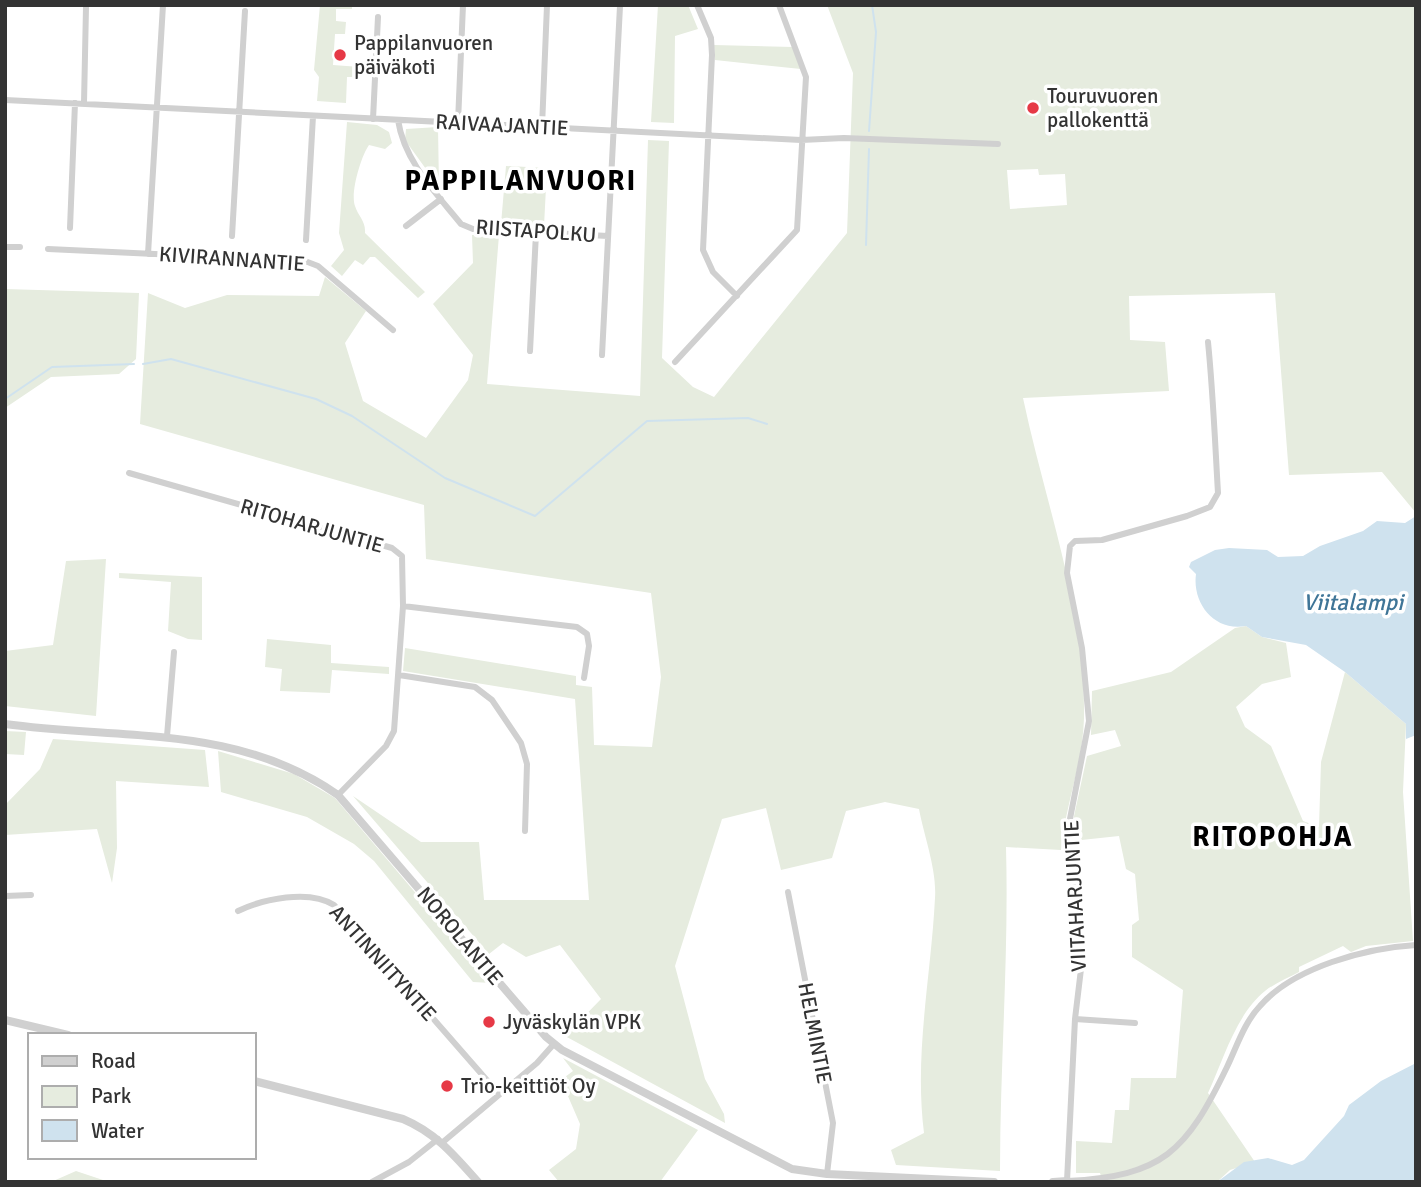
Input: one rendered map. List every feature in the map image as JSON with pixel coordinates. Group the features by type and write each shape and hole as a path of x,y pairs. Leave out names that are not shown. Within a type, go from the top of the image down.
{"street":[{"path":"148,254 163,5"},
{"path":"458,122 463,5"},
{"path":"541,127 547,5"},
{"path":"696,5 711,38 703,250 713,272 737,296"},
{"path":"675,362 797,230 806,77 779,5"},
{"path":"84,103 86,6"},
{"path":"602,355 620,6"},
{"path":"232,236 245,11"},
{"path":"373,119 378,17"},
{"name":"RAIVAAJANTIE","path":"5,100 708,136 801,140 844,138 998,145"},
{"path":"70,228 75,103"},
{"path":"306,240 313,116"},
{"name":"RIISTAPOLKU","path":"398,120 401,138 409,155 461,224 472,229 608,236"},
{"path":"406,226 441,199"},
{"path":"530,351 536,233"},
{"path":"5,247 20,247"},
{"name":"KIVIRANNANTIE","path":"48,249 305,261 318,266 393,330"},
{"name":"VIITAHARJUNTIE","path":"1067,1181 1075,1019 1081,970 1068,829 1089,721 1082,649 1066,573 1068,553 1075,541 1102,540 1187,516 1210,507 1215,501 1218,492 1208,342"},
{"name":"RITOHARJUNTIE","path":"129,473 392,548 402,556 403,606 392,736 338,795"},
{"path":"403,606 577,627 587,634 584,678"},
{"path":"167,736 174,652"},
{"path":"399,675 475,687 492,700 522,743 527,764 524,831"},
{"name":"NOROLANTIE","path":"5,724 167,736 219,744 295,769 338,795 553,1045 769,1160 792,1169 827,1174 994,1182"},
{"name":"HELMINTIE","path":"788,892 833,1122 827,1174"},
{"path":"5,896 31,895"},
{"name":"ANTINNIITYNTIE","path":"238,911 256,903 316,897 334,905 499,1094"},
{"path":"1053,1182 1106,1180 1146,1168 1184,1140 1207,1106 1248,1022 1268,998 1295,980 1357,953 1416,945"},
{"path":"1075,1019 1135,1023"},
{"path":"5,1020 60,1033"},
{"path":"372,1182 409,1162 441,1140 499,1094 553,1045"},
{"path":"256,1082 403,1119 441,1140 478,1182"}],"green space":[{"path":"320,5 352,5 352,9 336,9 336,21 346,22 345,34 335,34 333,65 360,67 359,77 347,77 346,103 317,101 319,77 314,70"},
{"path":"658,5 688,5 698,29 675,36 674,123 651,122"},
{"path":"827,5 1416,5 1416,513 1382,472 1289,475 1275,293 1129,296 1130,340 1165,342 1169,391 1023,398 1071,597 1083,678 1084,718 1081,751 1061,850 1006,847 1000,1171 896,1165 891,1150 924,1133 921,1103 922,1045 935,887 919,809 885,802 846,811 832,858 781,870 766,808 722,819 675,966 705,1079 724,1114 725,1123 565,1036 601,999 560,945 526,957 503,943 489,954 353,796 421,842 479,842 484,900 589,900 575,699 403,671 405,648 576,676 576,685 592,687 594,745 652,747 661,677 651,593 426,559 424,505 140,424 148,293 185,308 227,295 319,296 325,277 366,311 345,343 363,401 426,438 468,380 473,355 433,304 473,263 472,235 499,235 487,384 640,396 648,140 669,141 662,358 693,387 714,397 847,233 853,73","holes":["1038,169 1039,175 1065,174 1067,205 1010,209 1007,170"]},
{"path":"714,45 793,47 801,69 715,60"},
{"path":"347,122 377,125 389,132 392,143 385,149 369,145 366,150 357,175 354,200 365,233 425,292 418,298 375,257 370,257 363,265 355,260 342,276 331,266 344,250 339,233"},
{"path":"438,127 439,187 405,140 406,129"},
{"path":"506,166 547,168 544,226 501,224"},
{"path":"5,289 139,293 136,359 119,374 51,377 5,408"},
{"path":"106,559 96,716 5,706 5,651 53,645 66,561"},
{"path":"119,573 202,577 202,640 188,639 168,631 171,582 119,578"},
{"path":"1246,626 1262,637 1286,643 1291,677 1262,684 1236,707 1245,727 1271,746 1303,821 1319,827 1321,762 1345,672 1406,724 1403,792 1413,941 1366,946 1351,952 1343,946 1299,967 1299,972 1265,991 1246,1012 1231,1039 1208,1093 1255,1162 1230,1170 1217,1182 1103,1182 1100,1173 1076,1173 1076,1141 1112,1143 1115,1110 1129,1110 1131,1078 1176,1078 1183,990 1132,957 1132,925 1139,920 1135,874 1126,869 1119,836 1072,841 1071,830 1087,756 1121,746 1115,730 1091,735 1092,691 1171,672 1235,628"},
{"path":"267,639 331,645 331,663 389,667 389,674 332,670 330,693 280,691 282,669 265,667"},
{"path":"5,731 26,732 24,755 5,754"},
{"path":"53,739 205,750 209,787 116,781 117,848 112,883 97,829 5,835 5,805 40,769"},
{"path":"218,751 294,774 335,798 492,983 473,982 374,861 354,844 307,817 221,792"},
{"path":"563,1058 698,1130 660,1182 559,1182 549,1170 576,1149 580,1124 561,1080 573,1071"},
{"path":"76,1171 109,1182 51,1182"}],"water":[{"name":"Viitalampi","path":"1416,516 1416,735 1406,739 1406,724 1345,672 1306,645 1262,637 1246,626 1234,627 1215,620 1202,605 1196,574 1189,567 1191,562 1215,550 1229,548 1267,550 1278,557 1303,556 1320,546 1363,531 1377,521 1405,523"},
{"path":"1416,1063 1416,1182 1217,1182 1244,1162 1268,1158 1292,1165 1304,1160 1344,1116 1349,1105 1381,1081"}],"waterway":[{"path":"869,131 876,32 872,5"},
{"path":"866,245 869,149"},
{"path":"143,364 171,359 316,399 352,416 445,478 535,516 647,421 748,418 767,424"},
{"path":"5,399 52,367 134,364"}],"place":[{"name":"Pappilanvuoren päiväkoti","path":"340,55"},
{"name":"Touruvuoren pallokenttä","path":"1033,108"},
{"name":"Jyväskylän VPK","path":"489,1022"},
{"name":"Trio-keittiöt Oy","path":"447,1086"}],"district":[{"name":"PAPPILANVUORI","path":"521,180"},
{"name":"RITOPOHJA","path":"1273,836"}]}
